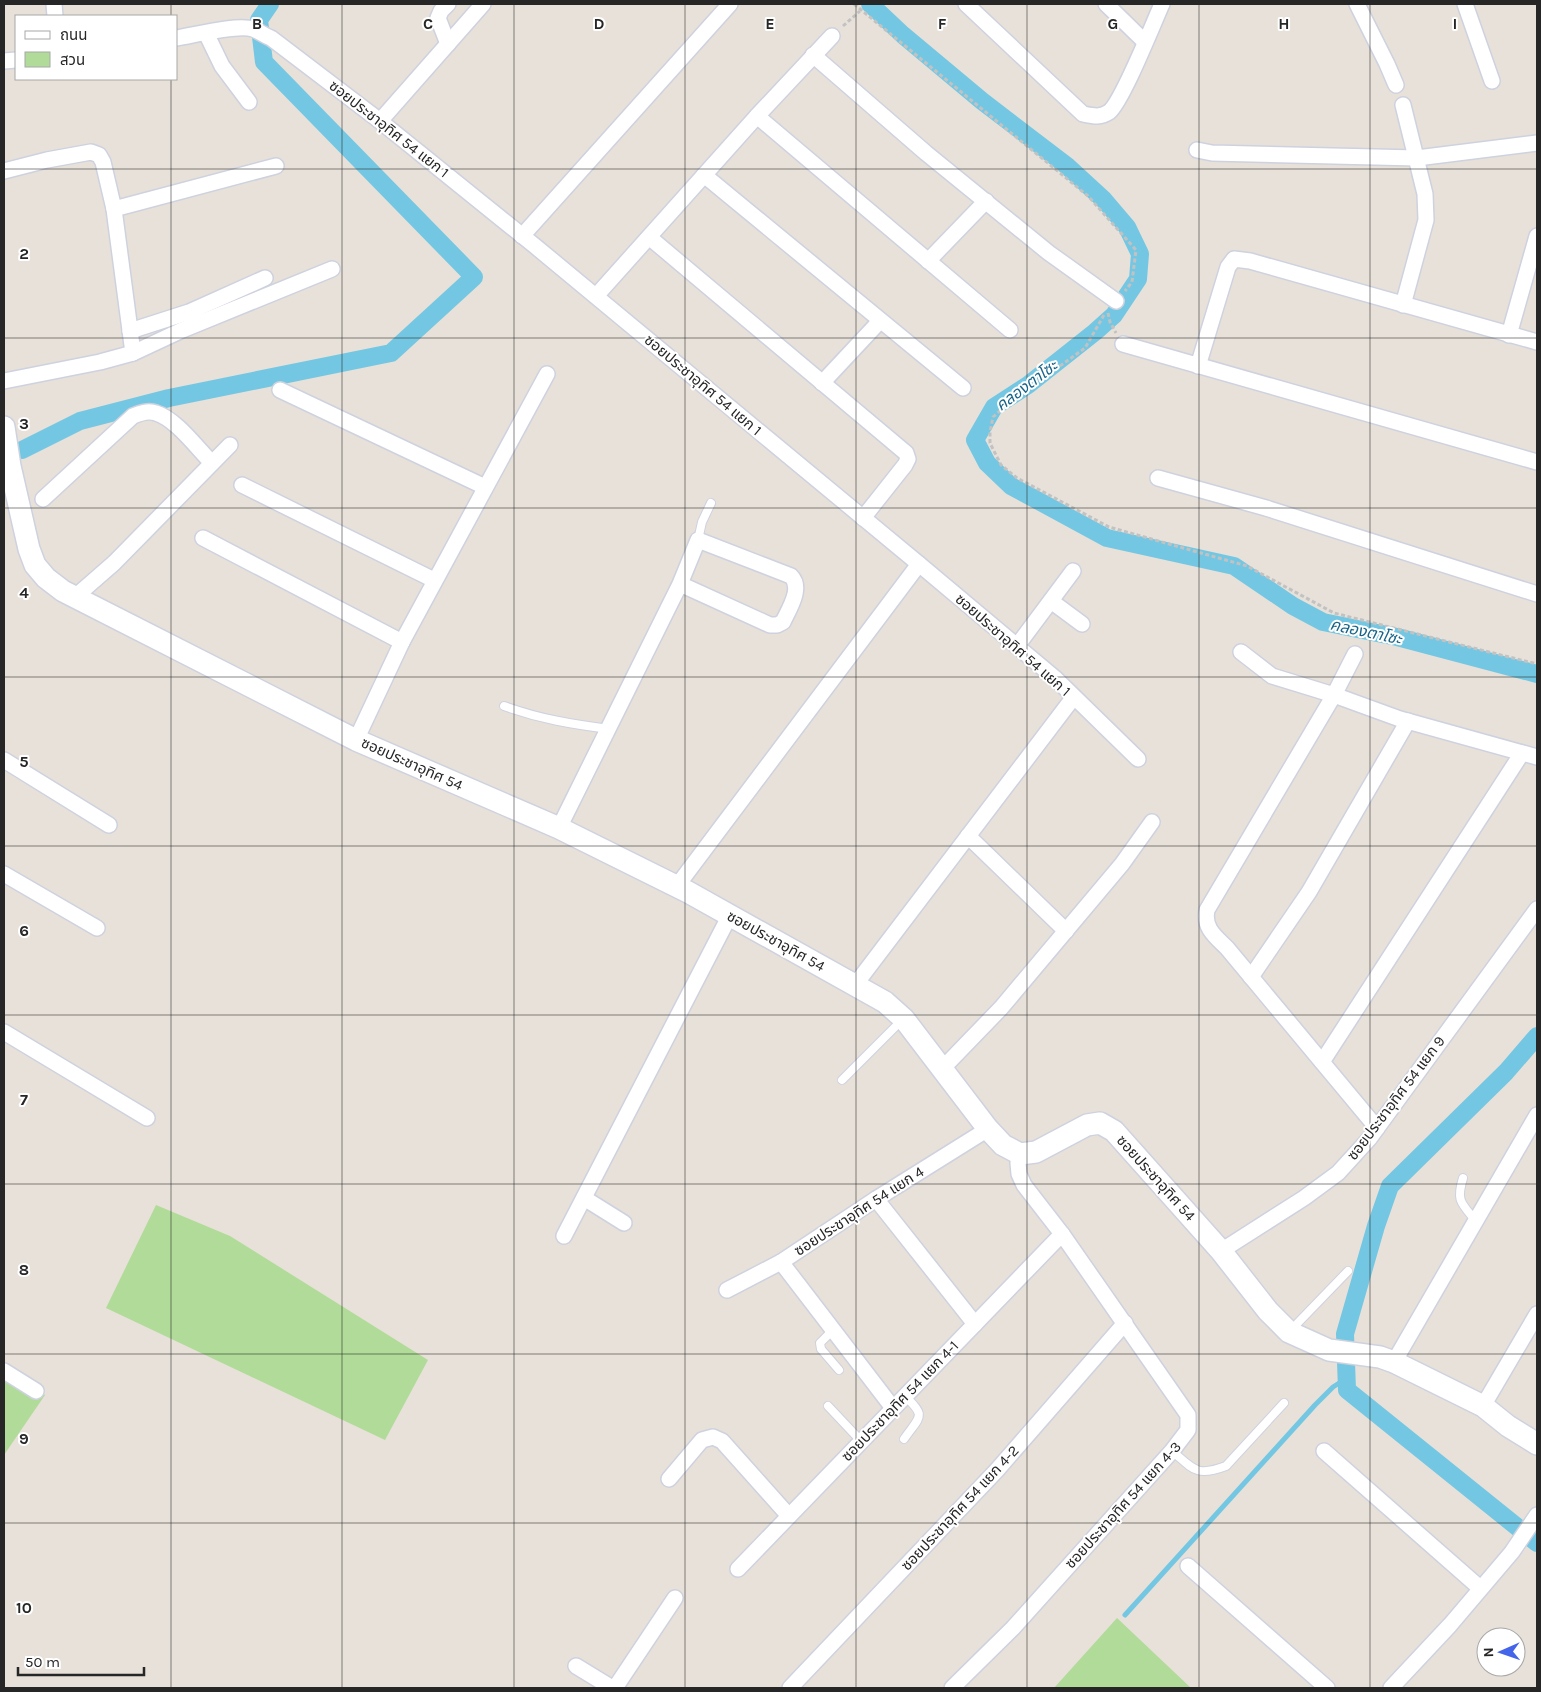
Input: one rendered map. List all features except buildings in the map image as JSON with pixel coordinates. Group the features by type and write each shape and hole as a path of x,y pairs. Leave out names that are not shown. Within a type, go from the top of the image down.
{"street":[{"path":"448,4 438,18 448,44"},
{"path":"380,121 482,4"},
{"path":"522,236 730,4"},
{"path":"966,4 1083,114 1100,117 1110,111 1120,96 1162,4"},
{"path":"1106,4 1145,42"},
{"path":"1357,4 1396,85"},
{"path":"1465,4 1492,81"},
{"name":"ซอยประชาอุทิศ 54 แยก 1","path":"206,33 229,29 253,29 271,38 380,121 596,296 1017,646 1056,679 1073,698 1138,759"},
{"path":"178,38 206,33 222,66 249,102"},
{"path":"596,296 757,116 832,36"},
{"path":"813,56 926,153 1049,253 1116,301"},
{"path":"1403,105 1425,194 1426,220 1403,304"},
{"path":"757,116 1010,330"},
{"path":"1197,150 1212,153 1417,158 1537,144"},
{"path":"4,171 48,160 100,154 114,209 133,353"},
{"path":"114,209 276,166"},
{"path":"704,176 963,388"},
{"path":"928,261 986,201"},
{"path":"1509,335 1537,236"},
{"path":"649,237 906,453 908,459 863,518"},
{"path":"1198,366 1228,267 1234,259 1250,261 1537,342"},
{"path":"4,381 100,362 133,353 180,331 332,269"},
{"path":"130,331 189,312 265,278"},
{"path":"822,383 880,321"},
{"path":"1123,344 1537,462"},
{"path":"356,740 402,642 434,580 547,374"},
{"path":"280,390 485,487"},
{"path":"43,499 133,416 140,413 154,412 164,417 179,429 212,463"},
{"name":"ซอยประชาอุทิศ 54","path":"4,427 7,467 29,549 36,565 46,578 63,590 356,740 558,828 677,886 885,1002 904,1019 988,1129 1003,1145 1020,1154 1036,1152 1087,1125 1100,1123 1114,1130 1221,1251 1268,1311 1289,1332 1329,1350 1380,1357 1394,1362 1483,1406 1508,1426 1537,1444"},
{"path":"75,597 114,563 230,445"},
{"path":"1158,478 1266,508 1537,594"},
{"path":"242,485 434,580"},
{"path":"203,538 402,642"},
{"path":"558,828 680,584 698,540 791,576 796,581 797,590 783,622 778,625 770,625 680,584"},
{"path":"677,886 919,564"},
{"path":"1017,646 1074,571"},
{"path":"1051,601 1082,624"},
{"path":"1241,652 1272,676 1408,721 1537,757"},
{"path":"1355,654 1334,695 1207,910 1205,919 1210,931 1251,977 1377,1128"},
{"path":"855,985 1073,698"},
{"path":"1251,977 1309,892 1408,721"},
{"path":"1322,1062 1522,753"},
{"path":"4,760 109,824"},
{"path":"942,1070 1001,1008 1122,864 1152,822"},
{"path":"968,836 1066,931"},
{"path":"4,874 97,928"},
{"name":"ซอยประชาอุทิศ 54 แยก 9","path":"1221,1251 1304,1198 1338,1173 1377,1128 1537,909"},
{"path":"564,1236 730,915"},
{"path":"4,1032 147,1118"},
{"path":"1394,1362 1537,1115"},
{"name":"ซอยประชาอุทิศ 54 แยก 4","path":"726,1290 781,1262 876,1199 988,1129"},
{"name":"ซอยประชาอุทิศ 54 แยก 4-3","path":"952,1688 1013,1628 1172,1451 1188,1430 1188,1415 1062,1234 1024,1185 1019,1174 1018,1163 1020,1154"},
{"path":"584,1198 624,1223"},
{"path":"876,1199 974,1324"},
{"name":"ซอยประชาอุทิศ 54 แยก 4-1","path":"738,1569 1062,1234"},
{"path":"781,1262 893,1408"},
{"path":"1483,1406 1537,1314"},
{"name":"ซอยประชาอุทิศ 54 แยก 4-2","path":"790,1688 997,1470 1125,1323"},
{"path":"4,1370 36,1391"},
{"path":"669,1479 702,1440 713,1438 722,1441 789,1516"},
{"path":"1324,1451 1480,1588"},
{"path":"1391,1688 1450,1625 1512,1552 1533,1520"},
{"path":"1188,1566 1327,1688"},
{"path":"576,1666 614,1688 675,1598"}],"lane":[{"path":"698,540 702,522 711,502"},
{"path":"504,706 530,716 609,729"},
{"path":"842,1080 904,1019"},
{"path":"1463,1178 1459,1199 1461,1204 1476,1220"},
{"path":"1289,1332 1348,1271"},
{"path":"833,1330 820,1343 821,1349 839,1370"},
{"path":"904,1439 919,1418 918,1409 905,1396"},
{"path":"1172,1451 1192,1468 1202,1473 1226,1466 1284,1403"},
{"path":"828,1406 861,1441"}],"path":[{"path":"854,4 860,11 1088,196 1136,250 1132,282 1116,301"},
{"path":"832,36 860,11"},
{"path":"1104,315 1085,348 1010,402 993,417 990,443 1001,465 1017,478 1109,527 1247,566 1334,613 1537,664"}],"green space":[{"path":"156,1205 230,1236 428,1360 385,1440 106,1308"},
{"path":"4,1368 45,1395 4,1455"},
{"path":"1117,1618 1191,1688 1054,1688"}],"waterway":[{"path":"22,450 80,421 169,398 391,353 474,277 264,62 259,20 270,4"},
{"name":"คลองตาโซะ","path":"870,4 903,35 982,101 1067,166 1104,200 1127,227 1140,254 1138,279 1114,315 1028,385 994,407 975,440 987,463 1011,486 1107,538 1234,566 1293,606 1323,622 1397,637 1537,674"},
{"path":"1537,1036 1506,1072 1390,1186 1376,1226 1345,1334 1347,1390 1537,1543"},
{"path":"1125,1615 1315,1405 1333,1387 1347,1378"}]}
